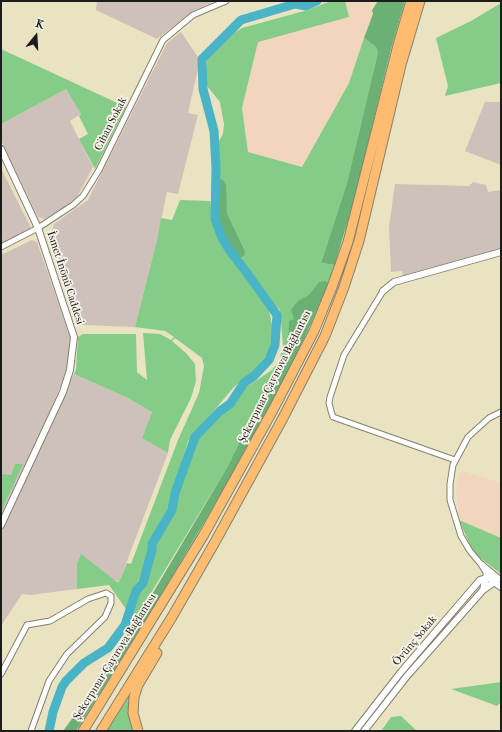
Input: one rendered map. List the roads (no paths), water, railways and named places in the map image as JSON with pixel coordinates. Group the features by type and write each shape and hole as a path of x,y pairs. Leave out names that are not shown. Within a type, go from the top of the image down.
{"highway":[{"name":"Şekerpınar-Çayırova Bağlantısı","path":"83,731 158,612 220,506 290,379 319,320 348,242 398,45 411,1"},
{"path":"100,731 194,578 283,418 314,359 335,312 360,235 401,65 420,1"},
{"path":"138,731 133,713 134,697 138,685 168,633 194,578"}],"street":[{"name":"Cihan Sokak","path":"1,247 38,228 73,205 83,196 99,170 163,40 194,15 226,1"},
{"name":"İsmet İnönü Caddesi","path":"1,149 38,228 74,337 70,370 63,392 1,525"},
{"path":"455,460 333,417 329,403 330,397 344,355 383,291 394,282 501,252"},
{"path":"484,590 487,573 470,551 461,536 450,500 450,484 455,460 468,437 489,418 501,412"},
{"path":"482,566 497,580 501,587"},
{"name":"Övünç Sokak","path":"355,731 401,672 480,580 489,576 497,580 484,590 407,676 364,731"},
{"path":"1,674 28,625 50,621 88,599 106,593 111,596 111,603 105,617 67,654 49,681 31,731"}],"waterway":[{"path":"49,731 53,712 62,687 66,681 84,663 108,648 125,625 136,591 143,583 152,550 152,544 172,510 175,493 195,437 220,411 230,404 244,383 254,376 269,360 275,345 277,315 230,251 222,238 215,219 216,168 214,131 203,89 202,59 241,20 295,4 306,6 317,1"}]}
